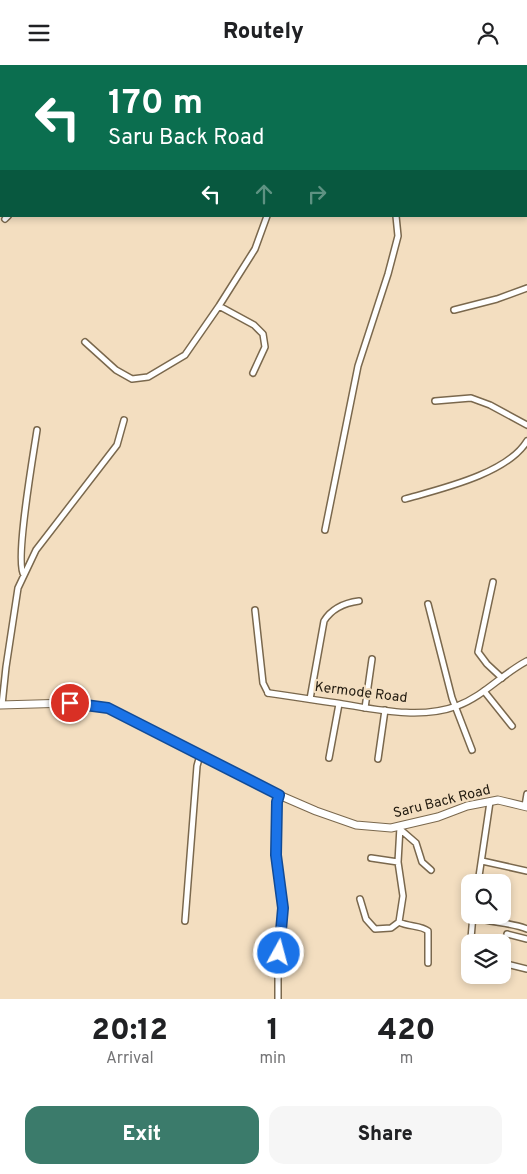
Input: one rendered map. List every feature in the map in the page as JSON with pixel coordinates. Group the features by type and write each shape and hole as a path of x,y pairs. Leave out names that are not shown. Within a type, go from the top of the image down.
{"main road":[{"name":"Saru Back Road","path":"1,705 70,703 108,708 279,795 356,825 400,828 438,817 466,806 498,800 526,806"}],"street":[{"path":"85,342 125,376 140,379 148,377 185,355 255,249 267,217"},
{"path":"325,530 358,366 388,274 398,236 396,217"},
{"path":"454,310 497,299 527,288"},
{"path":"219,306 254,325 264,334 265,347 253,373"},
{"path":"435,401 471,398 490,405 527,425"},
{"path":"1,705 18,588 36,550 117,445 124,420"},
{"path":"24,575 21,572 20,561 23,524 36,430"},
{"path":"405,499 467,481 516,455 527,441"},
{"path":"493,582 478,652 487,664 502,677"},
{"path":"310,699 324,621 329,614 346,602 359,601"},
{"path":"428,604 452,698 472,750"},
{"path":"255,610 263,683 268,693"},
{"path":"366,709 372,659"},
{"name":"Kermode Road","path":"268,693 366,709 417,712 456,706 484,691 502,677 526,663"},
{"path":"484,691 512,726"},
{"path":"329,758 339,704"},
{"path":"378,759 385,710"},
{"path":"185,921 196,766 200,755"},
{"path":"526,806 527,794"},
{"path":"278,999 278,971 283,908 276,855 277,802 279,795"},
{"path":"480,874 490,802"},
{"path":"360,899 366,919 375,929 391,928 399,922 403,896 398,862 400,828"},
{"path":"400,828 416,843 422,862 431,869"},
{"path":"370,858 398,862"},
{"path":"482,861 527,871"},
{"path":"399,922 405,925 424,928 428,931 428,963"},
{"path":"507,924 527,929"},
{"path":"511,935 527,939"},
{"path":"511,965 527,969"}],"route":[{"path":"70,703 108,708 279,795 277,802 276,855 283,908 279,953"}]}
